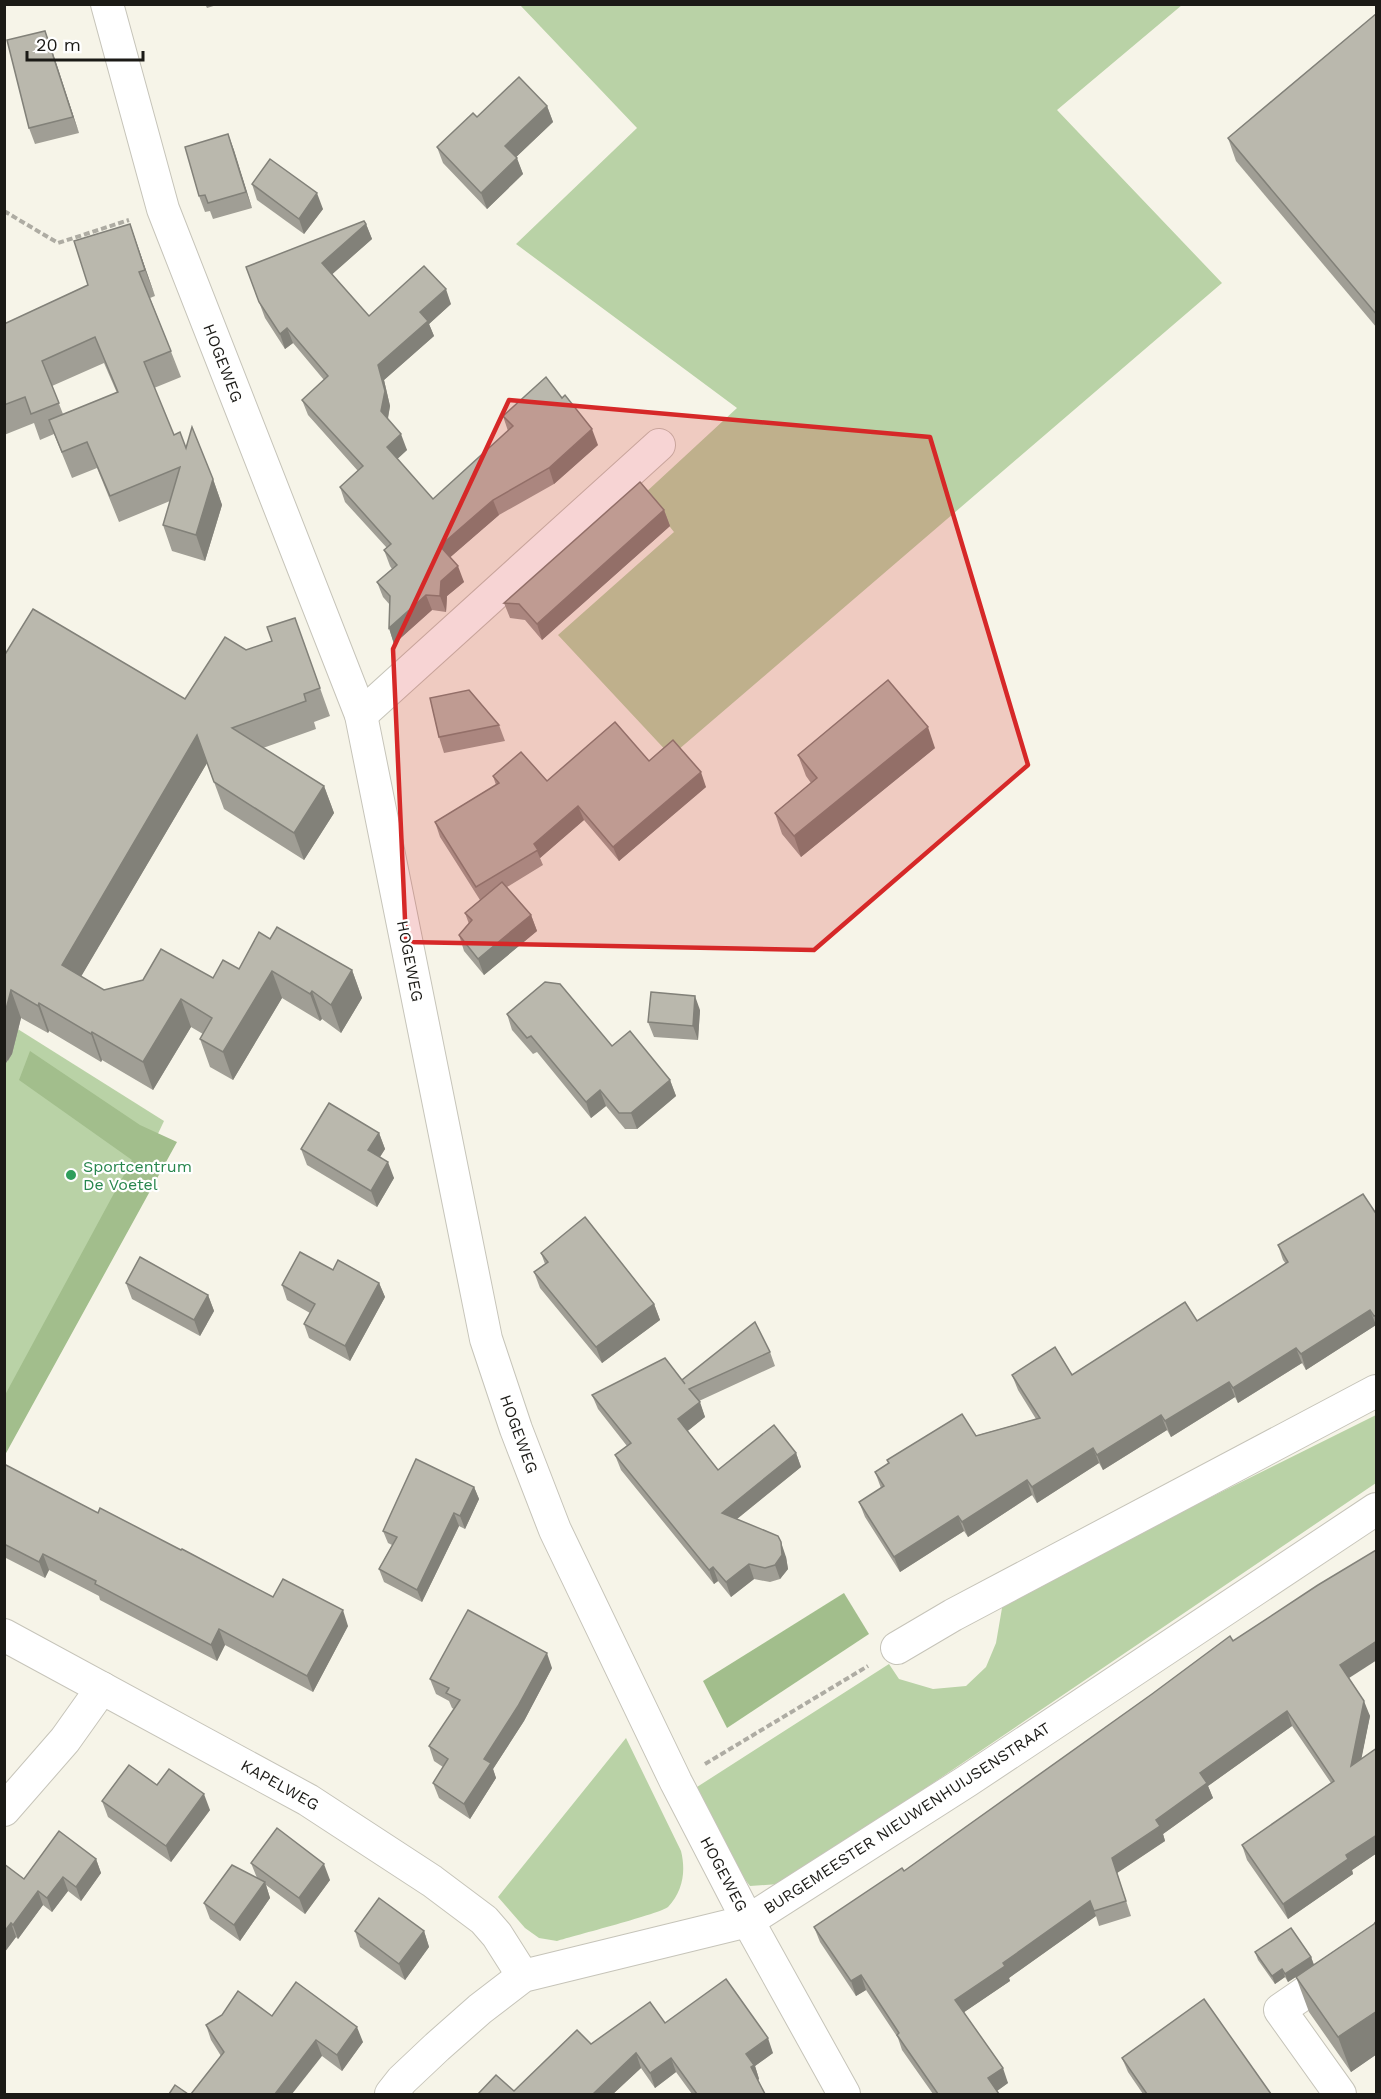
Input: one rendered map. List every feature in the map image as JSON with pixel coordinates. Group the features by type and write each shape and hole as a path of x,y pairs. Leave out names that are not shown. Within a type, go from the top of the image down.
{"street":[{"name":"HOGEWEG","path":"107,4 163,208 361,715 486,1339 516,1429 555,1530 676,1782 748,1921 844,2094"},
{"path":"361,715 658,445"},
{"path":"897,1648 964,1609 1377,1391"},
{"name":"BURGEMEESTER NIEUWENHUIJSENSTRAAT","path":"391,2094 402,2080 437,2047 480,2009 523,1976 748,1921 967,1781 1377,1509"},
{"name":"KAPELWEG","path":"4,1635 308,1800 432,1881 484,1920 497,1935 523,1976"},
{"path":"4,1810 65,1740 102,1688"},
{"path":"1340,2094 1280,2010 1377,1944"}],"path":[{"path":"4,211 58,243 163,208"},
{"path":"676,1782 897,1648"}],"highlighted area":[{"path":"509,400 930,437 1028,765 814,950 406,942 393,649"}],"green space":[{"path":"520,5 1182,5 1057,110 1222,283 671,756 558,635 674,532 644,494 737,408 516,244 637,128"},
{"name":"Sportcentrum De Voetel","path":"5,1021 164,1121 113,1229 5,1430"},
{"path":"30,1051 140,1125 177,1142 5,1455 5,1395 132,1160 19,1080"},
{"path":"1376,1415 1376,1483 806,1869 779,1884 750,1886 733,1864 697,1787 889,1664 899,1679 933,1689 966,1686 986,1667 996,1643 1002,1608 1006,1599"},
{"path":"844,1593 869,1634 727,1728 703,1681"},
{"path":"626,1738 681,1851 683,1873 680,1888 673,1901 662,1910 557,1941 539,1938 525,1928 498,1897"}],"building":[{"path":"1377,13 1377,315 1228,138"},
{"path":"45,31 73,117 29,128 7,40"},
{"path":"519,77 547,106 505,146 517,158 481,193 437,147 473,113 477,117"},
{"path":"228,134 246,192 208,203 205,195 199,196 185,147"},
{"path":"270,159 317,193 299,219 252,184"},
{"path":"364,221 366,224 322,263 369,316 424,266 446,289 420,312 428,321 378,365 385,391 381,411 401,434 387,447 433,499 513,426 503,416 546,377 562,398 565,395 592,429 549,468 493,500 440,546 458,566 441,581 440,596 426,595 389,628 390,596 377,582 397,565 384,550 391,544 340,487 363,466 302,400 328,376 287,328 280,334 259,302 246,267"},
{"path":"130,224 145,270 139,272 171,351 144,362 174,435 180,432 186,448 192,427 213,479 196,535 163,525 180,467 110,496 87,442 62,452 49,420 118,392 95,337 42,361 59,403 31,414 25,397 4,405 4,324 88,285 74,241"},
{"path":"640,482 664,510 537,624 519,604 504,603"},
{"path":"33,609 185,699 225,637 246,650 272,641 267,627 295,618 320,688 304,694 306,701 232,728 324,786 294,833 214,782 197,735 62,965 104,990 143,980 161,949 213,978 223,960 239,969 259,932 270,939 277,927 352,970 331,1005 312,991 310,994 272,971 223,1052 200,1039 212,1018 181,999 143,1062 39,1003 38,1006 11,990 4,1017 4,656"},
{"path":"888,680 928,727 794,836 775,813 817,778 798,755"},
{"path":"469,690 499,725 439,737 430,698"},
{"path":"615,722 649,761 673,740 701,772 613,847 578,806 534,844 538,850 476,887 435,822 499,783 493,776 521,752 547,781"},
{"path":"502,882 531,915 478,959 459,935 472,920 465,913"},
{"path":"545,982 560,984 612,1046 630,1031 670,1080 631,1113 619,1113 600,1090 586,1102 531,1036 527,1038 507,1014"},
{"path":"651,992 695,996 693,1026 648,1022"},
{"path":"329,1103 379,1133 368,1150 388,1162 371,1191 301,1149"},
{"path":"1363,1194 1377,1215 1377,1315 1374,1316 1370,1310 1301,1354 1296,1348 1233,1388 1229,1382 1165,1421 1161,1415 1097,1455 1093,1448 1032,1487 1027,1480 962,1522 958,1516 894,1557 859,1502 884,1486 875,1472 889,1463 887,1460 962,1414 976,1436 1040,1418 1012,1375 1055,1347 1072,1375 1185,1302 1197,1321 1288,1262 1278,1245"},
{"path":"585,1217 654,1304 596,1347 534,1272 548,1262 541,1253"},
{"path":"300,1252 333,1270 338,1260 379,1283 345,1346 304,1324 315,1304 282,1285"},
{"path":"140,1257 208,1295 194,1320 126,1283"},
{"path":"755,1322 770,1352 689,1389 700,1402 678,1419 718,1470 774,1425 796,1453 722,1513 778,1536 782,1555 775,1565 765,1568 749,1564 726,1582 713,1567 709,1570 615,1455 631,1443 592,1395 665,1358 685,1384 682,1380"},
{"path":"416,1459 474,1487 460,1516 454,1513 417,1590 379,1569 397,1537 383,1531"},
{"path":"4,1464 98,1513 100,1508 273,1597 283,1579 343,1610 307,1676 219,1629 211,1645 43,1554 39,1562 4,1544"},
{"path":"1376,1550 1377,1641 1340,1665 1364,1701 1351,1766 1377,1748 1377,1835 1346,1855 1348,1859 1283,1904 1242,1845 1334,1781 1287,1711 1200,1773 1207,1783 1156,1820 1160,1826 1112,1858 1126,1901 1094,1911 1090,1901 1003,1963 1005,1966 955,2000 1003,2068 988,2078 999,2094 938,2094 897,2035 899,2033 861,1975 851,1981 814,1927 902,1868 904,1871 1230,1636 1233,1641"},
{"path":"468,1610 547,1653 518,1706 484,1759 491,1763 464,1804 433,1783 448,1759 429,1746 460,1700 446,1693 449,1688 430,1679"},
{"path":"129,1765 157,1785 169,1769 204,1794 166,1846 102,1801"},
{"path":"277,1828 324,1864 299,1898 251,1863"},
{"path":"59,1831 96,1859 76,1887 63,1877 47,1898 38,1891 13,1925 11,1923 4,1932 4,1864 24,1879"},
{"path":"232,1865 265,1882 234,1925 204,1903"},
{"path":"379,1898 424,1931 399,1964 355,1931"},
{"path":"1377,1920 1377,2011 1338,2037 1296,1977"},
{"path":"1291,1928 1311,1957 1285,1974 1282,1969 1272,1976 1255,1952"},
{"path":"726,1979 768,2038 746,2054 754,2065 751,2067 765,2094 697,2094 671,2058 650,2073 636,2053 593,2094 478,2094 496,2075 514,2091 577,2030 591,2044 650,2002 665,2023"},
{"path":"296,1982 357,2027 337,2055 316,2040 275,2094 191,2094 224,2052 206,2025 222,2015 238,1991 272,2016"},
{"path":"1204,1999 1271,2094 1147,2094 1122,2058"},
{"path":"175,2085 188,2094 169,2094"}],"place":[{"name":"Sportcentrum De Voetel","path":"71,1175"}]}
